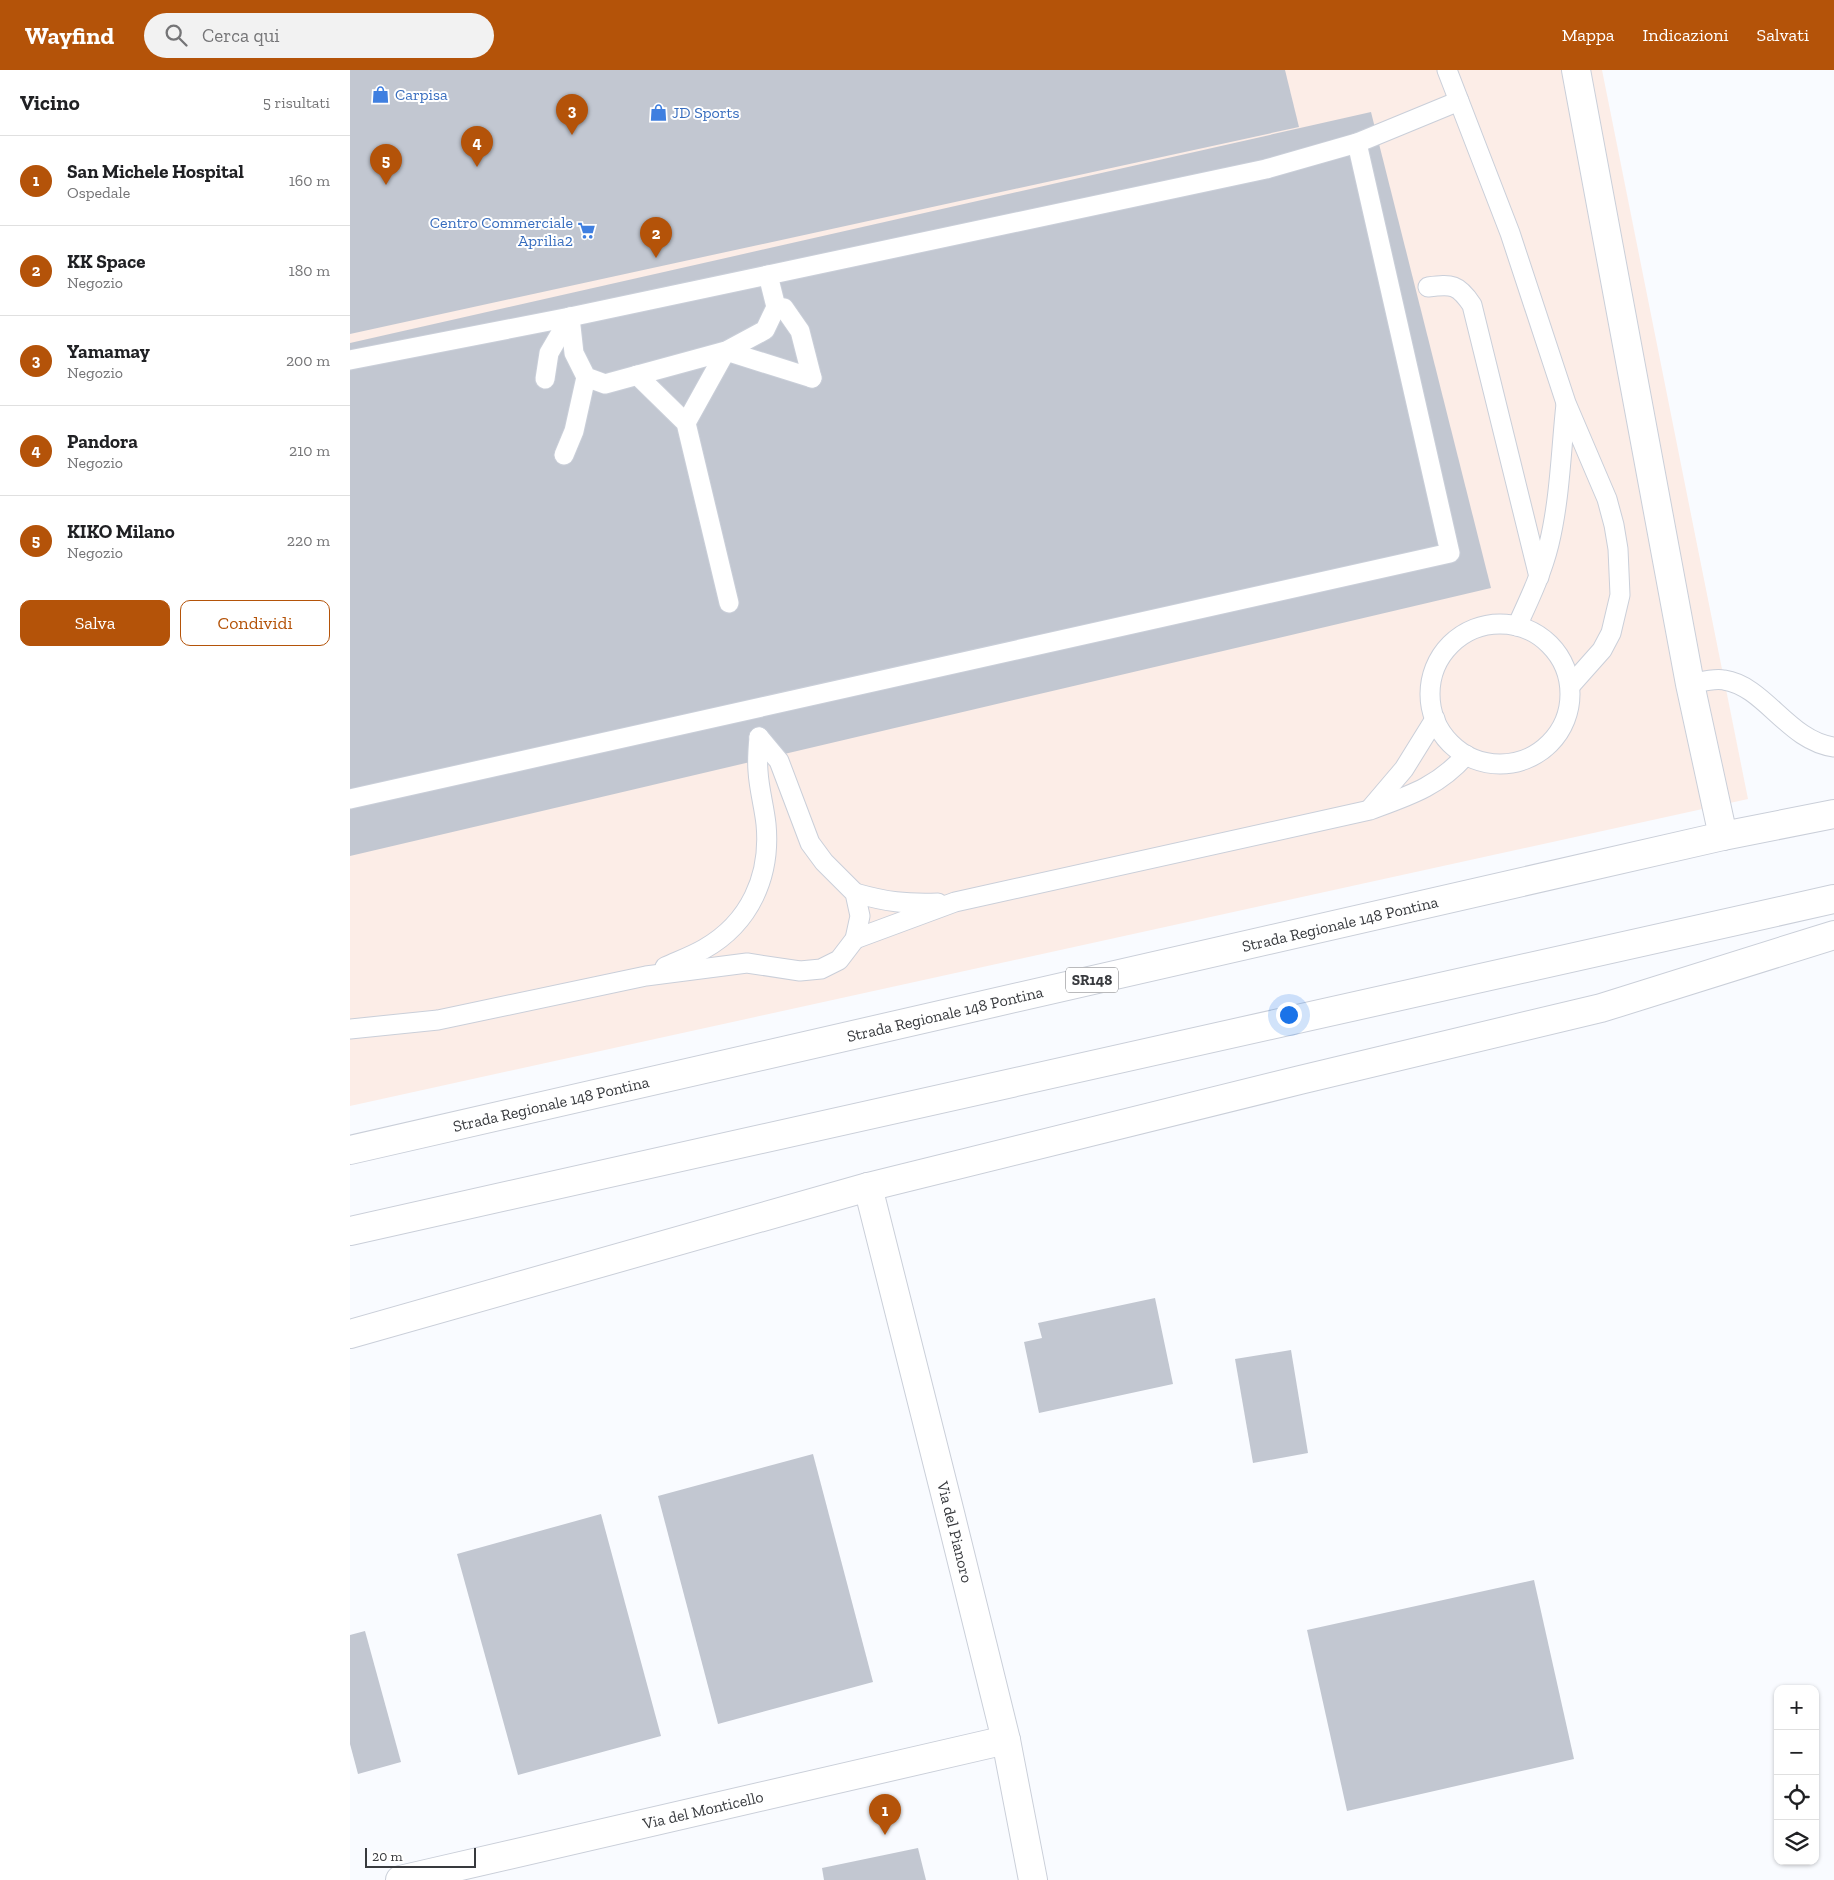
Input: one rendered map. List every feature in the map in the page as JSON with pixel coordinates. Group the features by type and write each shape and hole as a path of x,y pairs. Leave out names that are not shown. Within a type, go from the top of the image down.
{"main road":[{"path":"1576,70 1690,684 1723,836"},
{"name":"Strada Regionale 148 Pontina","path":"350,1150 1723,836 1834,814"},
{"path":"350,1231 1834,899"},
{"path":"350,1334 868,1187 1291,1082 1601,1008 1834,935"},
{"name":"Via del Pianoro","path":"868,1187 1006,1740 1033,1880"},
{"name":"Via del Monticello","path":"400,1880 1006,1740"}],"lane":[{"path":"1447,70 1510,233 1566,403 1607,499 1618,549 1620,596 1611,633 1602,650 1570,686"},
{"path":"350,360 570,317 1266,169 1357,143 1459,101"},
{"path":"350,799 1450,553 1357,143"},
{"path":"570,317 574,353 586,376 605,384 726,351 765,330 776,307 768,275"},
{"path":"1428,287 1447,284 1456,287 1464,294 1472,306 1539,577"},
{"path":"726,351 812,378 800,331 784,308 776,307"},
{"path":"545,378 550,353 570,317"},
{"path":"686,423 726,351"},
{"path":"637,375 686,423 729,603"},
{"path":"564,455 574,431 586,376"},
{"path":"1517,626 1539,577 1549,546 1554,522 1566,403"},
{"path":"1495,624 1517,626 1536,634 1553,648 1564,666 1570,686 1567,714 1558,732 1544,748 1520,761 1506,764 1486,763 1466,755 1453,746 1442,734 1435,719 1430,698 1432,677 1441,657 1456,640 1474,629 1495,624"},
{"path":"1690,684 1722,680 1734,682 1756,695 1785,722 1806,736 1834,747"},
{"path":"1370,810 1404,769 1435,719"},
{"path":"646,976 704,949 731,930 759,887 766,861 766,825 758,772 759,737 779,761 810,843 824,862 856,893 888,902 908,904 955,902"},
{"path":"855,939 955,902 1370,810 1424,789 1452,770 1466,755"},
{"path":"350,1029 438,1020 646,976 747,963 800,972 821,969 839,960 855,939 860,916 856,893"}],"shaded area":[{"path":"350,70 1602,70 1748,799 350,1106"}],"building":[{"name":"Centro Commerciale Aprilia2","path":"350,70 1285,70 1299,127 350,334"},
{"path":"1371,112 1491,588 350,856 350,343"},
{"path":"1155,1298 1173,1384 1039,1413 1024,1342 1042,1338 1038,1323"},
{"path":"1291,1350 1308,1453 1253,1463 1235,1359"},
{"path":"813,1454 873,1682 718,1724 658,1496"},
{"path":"601,1514 661,1736 518,1775 457,1554"},
{"path":"1534,1580 1574,1759 1347,1811 1307,1630"},
{"path":"365,1631 401,1762 358,1774 350,1744 350,1635"},
{"path":"918,1848 926,1880 824,1880 822,1868"}],"place":[{"name":"Carpisa","path":"381,94"},
{"name":"JD Sports","path":"658,112"},
{"name":"Yamamay","path":"572,135"},
{"name":"Pandora","path":"477,167"},
{"name":"KIKO Milano","path":"386,185"},
{"name":"Centro Commerciale Aprilia2","path":"587,231"},
{"name":"KK Space","path":"656,258"},
{"name":"San Michele Hospital","path":"885,1835"}]}
